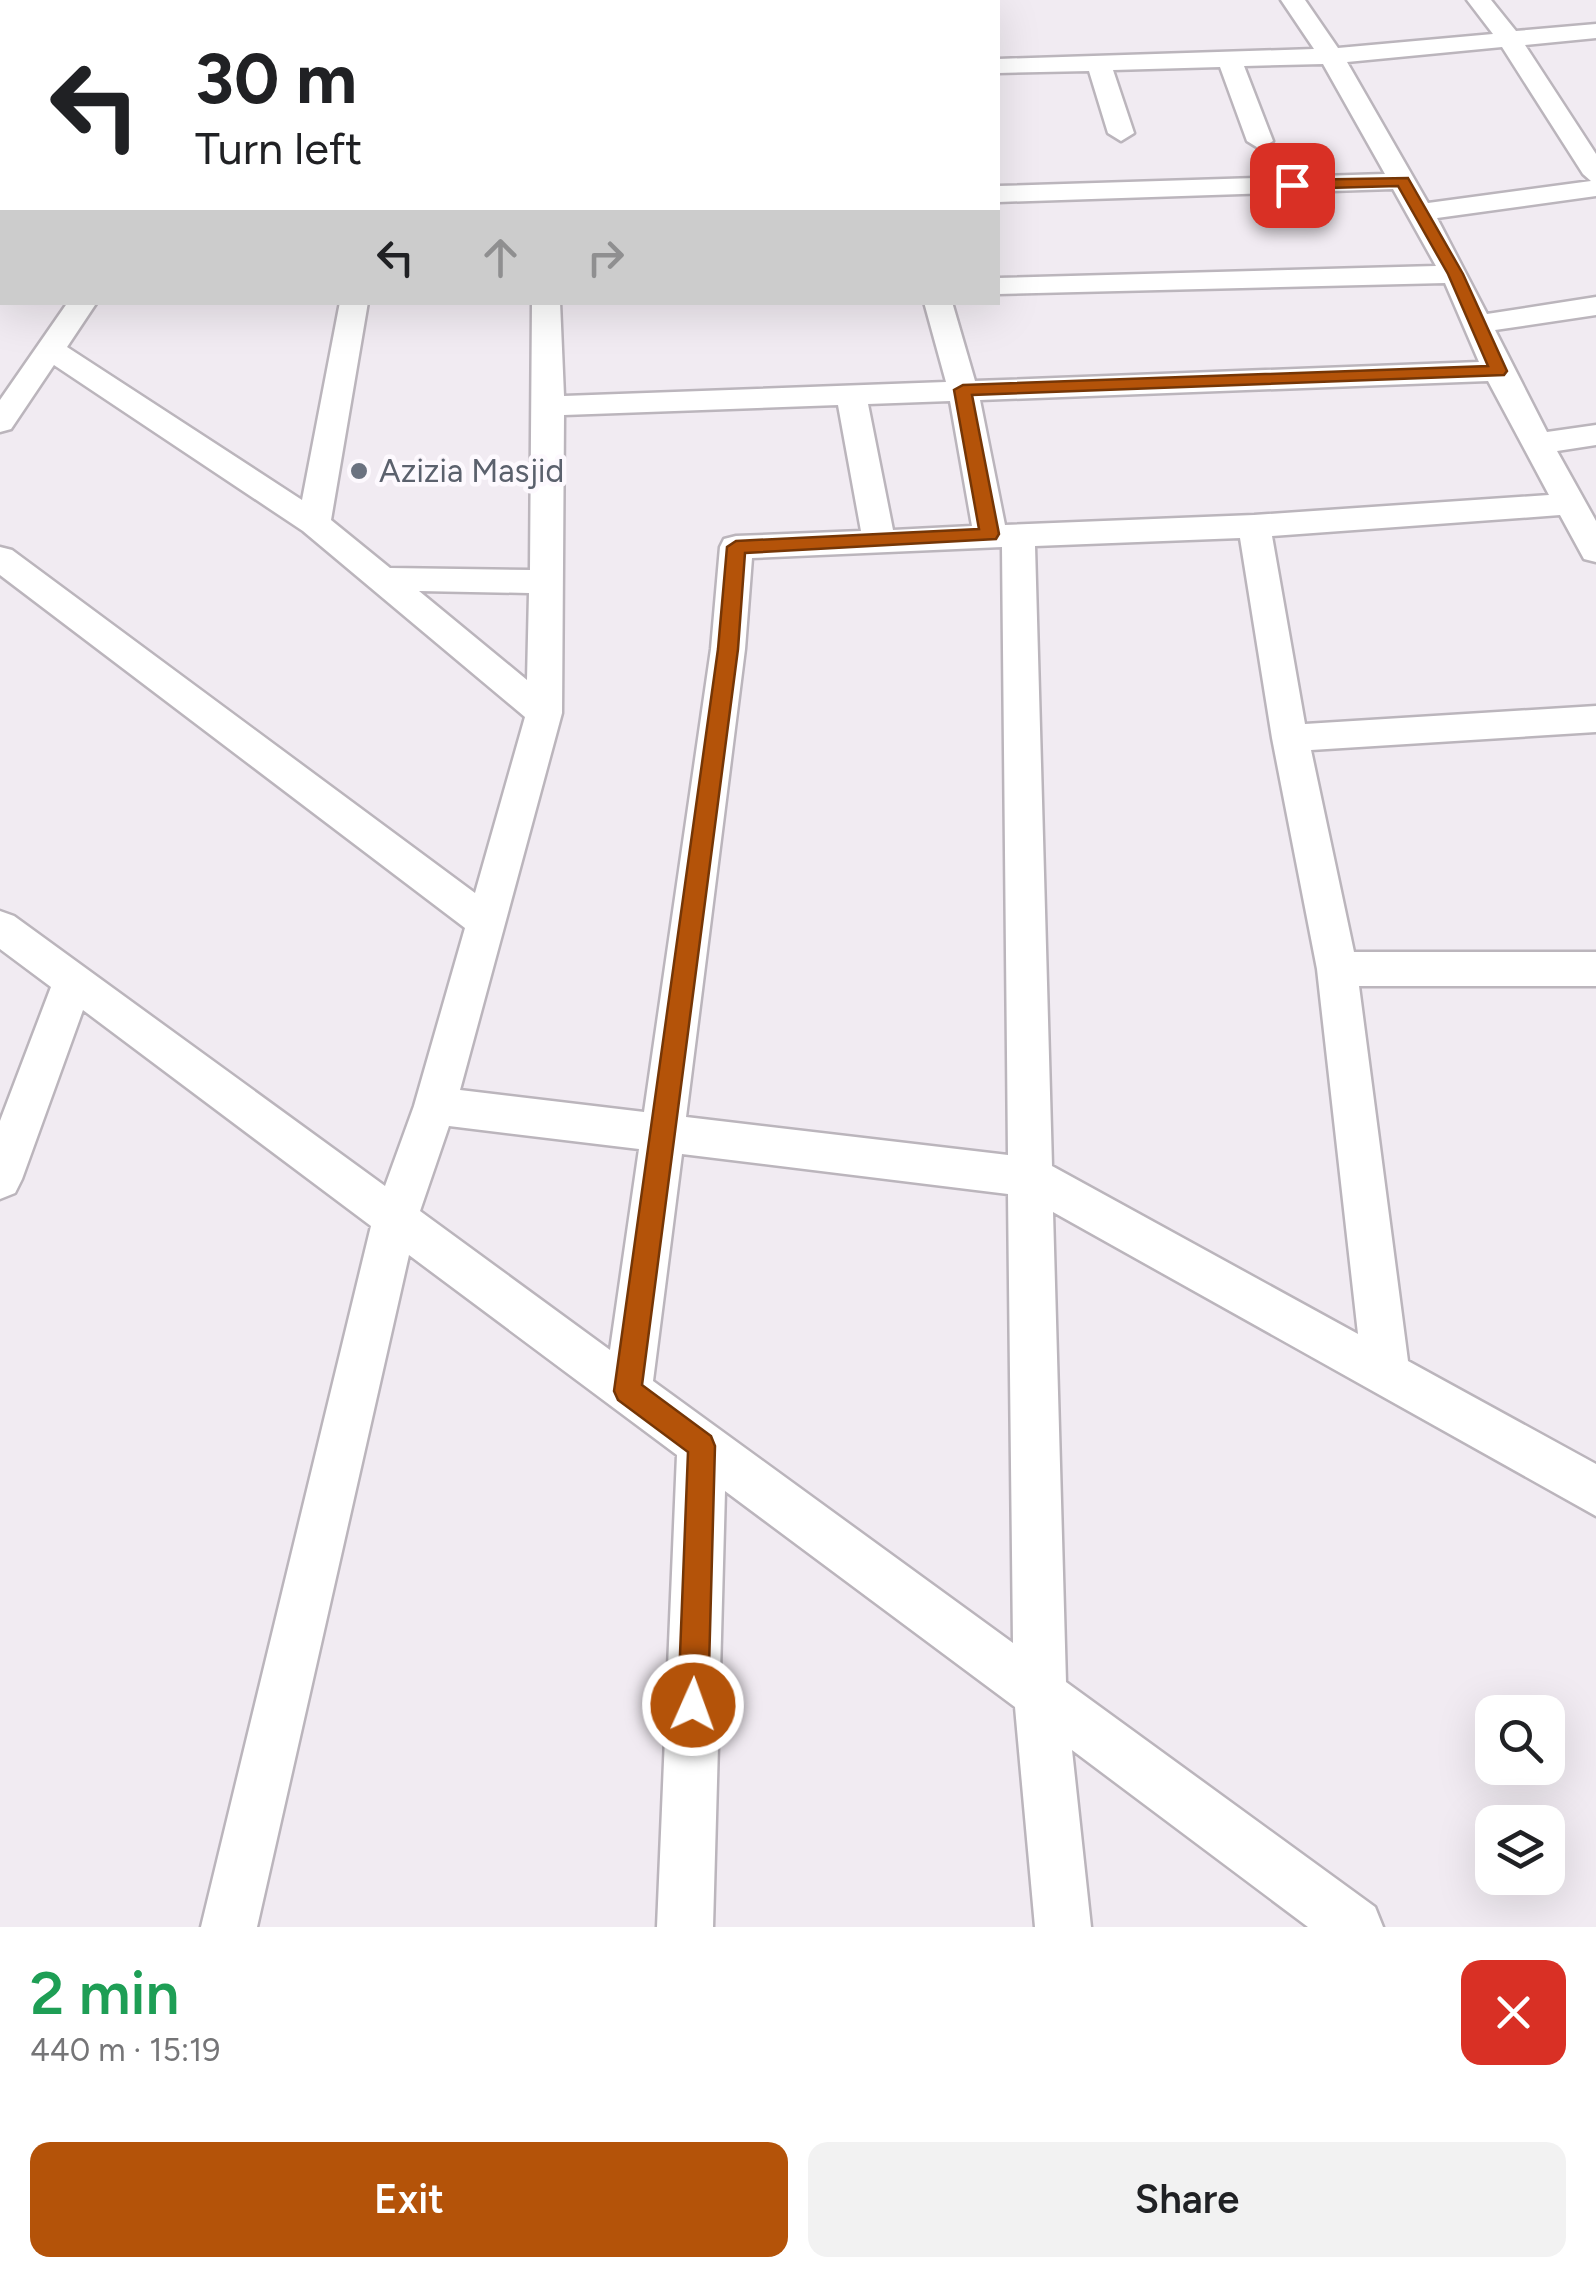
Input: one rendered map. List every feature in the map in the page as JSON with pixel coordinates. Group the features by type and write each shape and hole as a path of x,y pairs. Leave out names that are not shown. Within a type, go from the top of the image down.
{"street":[{"path":"1294,0 1331,56 1456,274 1498,371 1596,551"},
{"path":"1478,0 1510,40 1596,174"},
{"path":"1000,66 1331,56 1596,31"},
{"path":"1228,60 1260,141"},
{"path":"1099,63 1121,133"},
{"path":"1000,194 1403,181"},
{"path":"1420,212 1596,188"},
{"path":"1000,279 1456,274"},
{"path":"0,422 81,305"},
{"path":"314,523 349,305"},
{"path":"230,1927 395,1218 435,1106 544,713 546,305"},
{"path":"939,305 1004,536 1031,1177 1040,1696 1062,1927"},
{"path":"1480,324 1596,306"},
{"path":"50,348 314,523 544,713"},
{"path":"548,406 1498,371"},
{"path":"852,394 880,540"},
{"path":"1536,444 1596,435"},
{"path":"628,1391 728,649 736,547 1254,526 1570,504"},
{"path":"1254,526 1290,738 1337,970 1386,1373"},
{"path":"0,558 488,924"},
{"path":"382,579 544,582"},
{"path":"1290,738 1596,719"},
{"path":"3,936 73,981 1355,1927"},
{"path":"1337,970 1596,969"},
{"path":"0,1179 73,981"},
{"path":"435,1106 1031,1177 1596,1490"},
{"path":"685,1927 702,1446"}],"place":[{"name":"Azizia Masjid","path":"359,471"}],"route":[{"path":"693,1705 702,1446 628,1391 728,649 736,547 990,534 963,390 1498,371 1456,274 1403,181 1292,185"}]}
